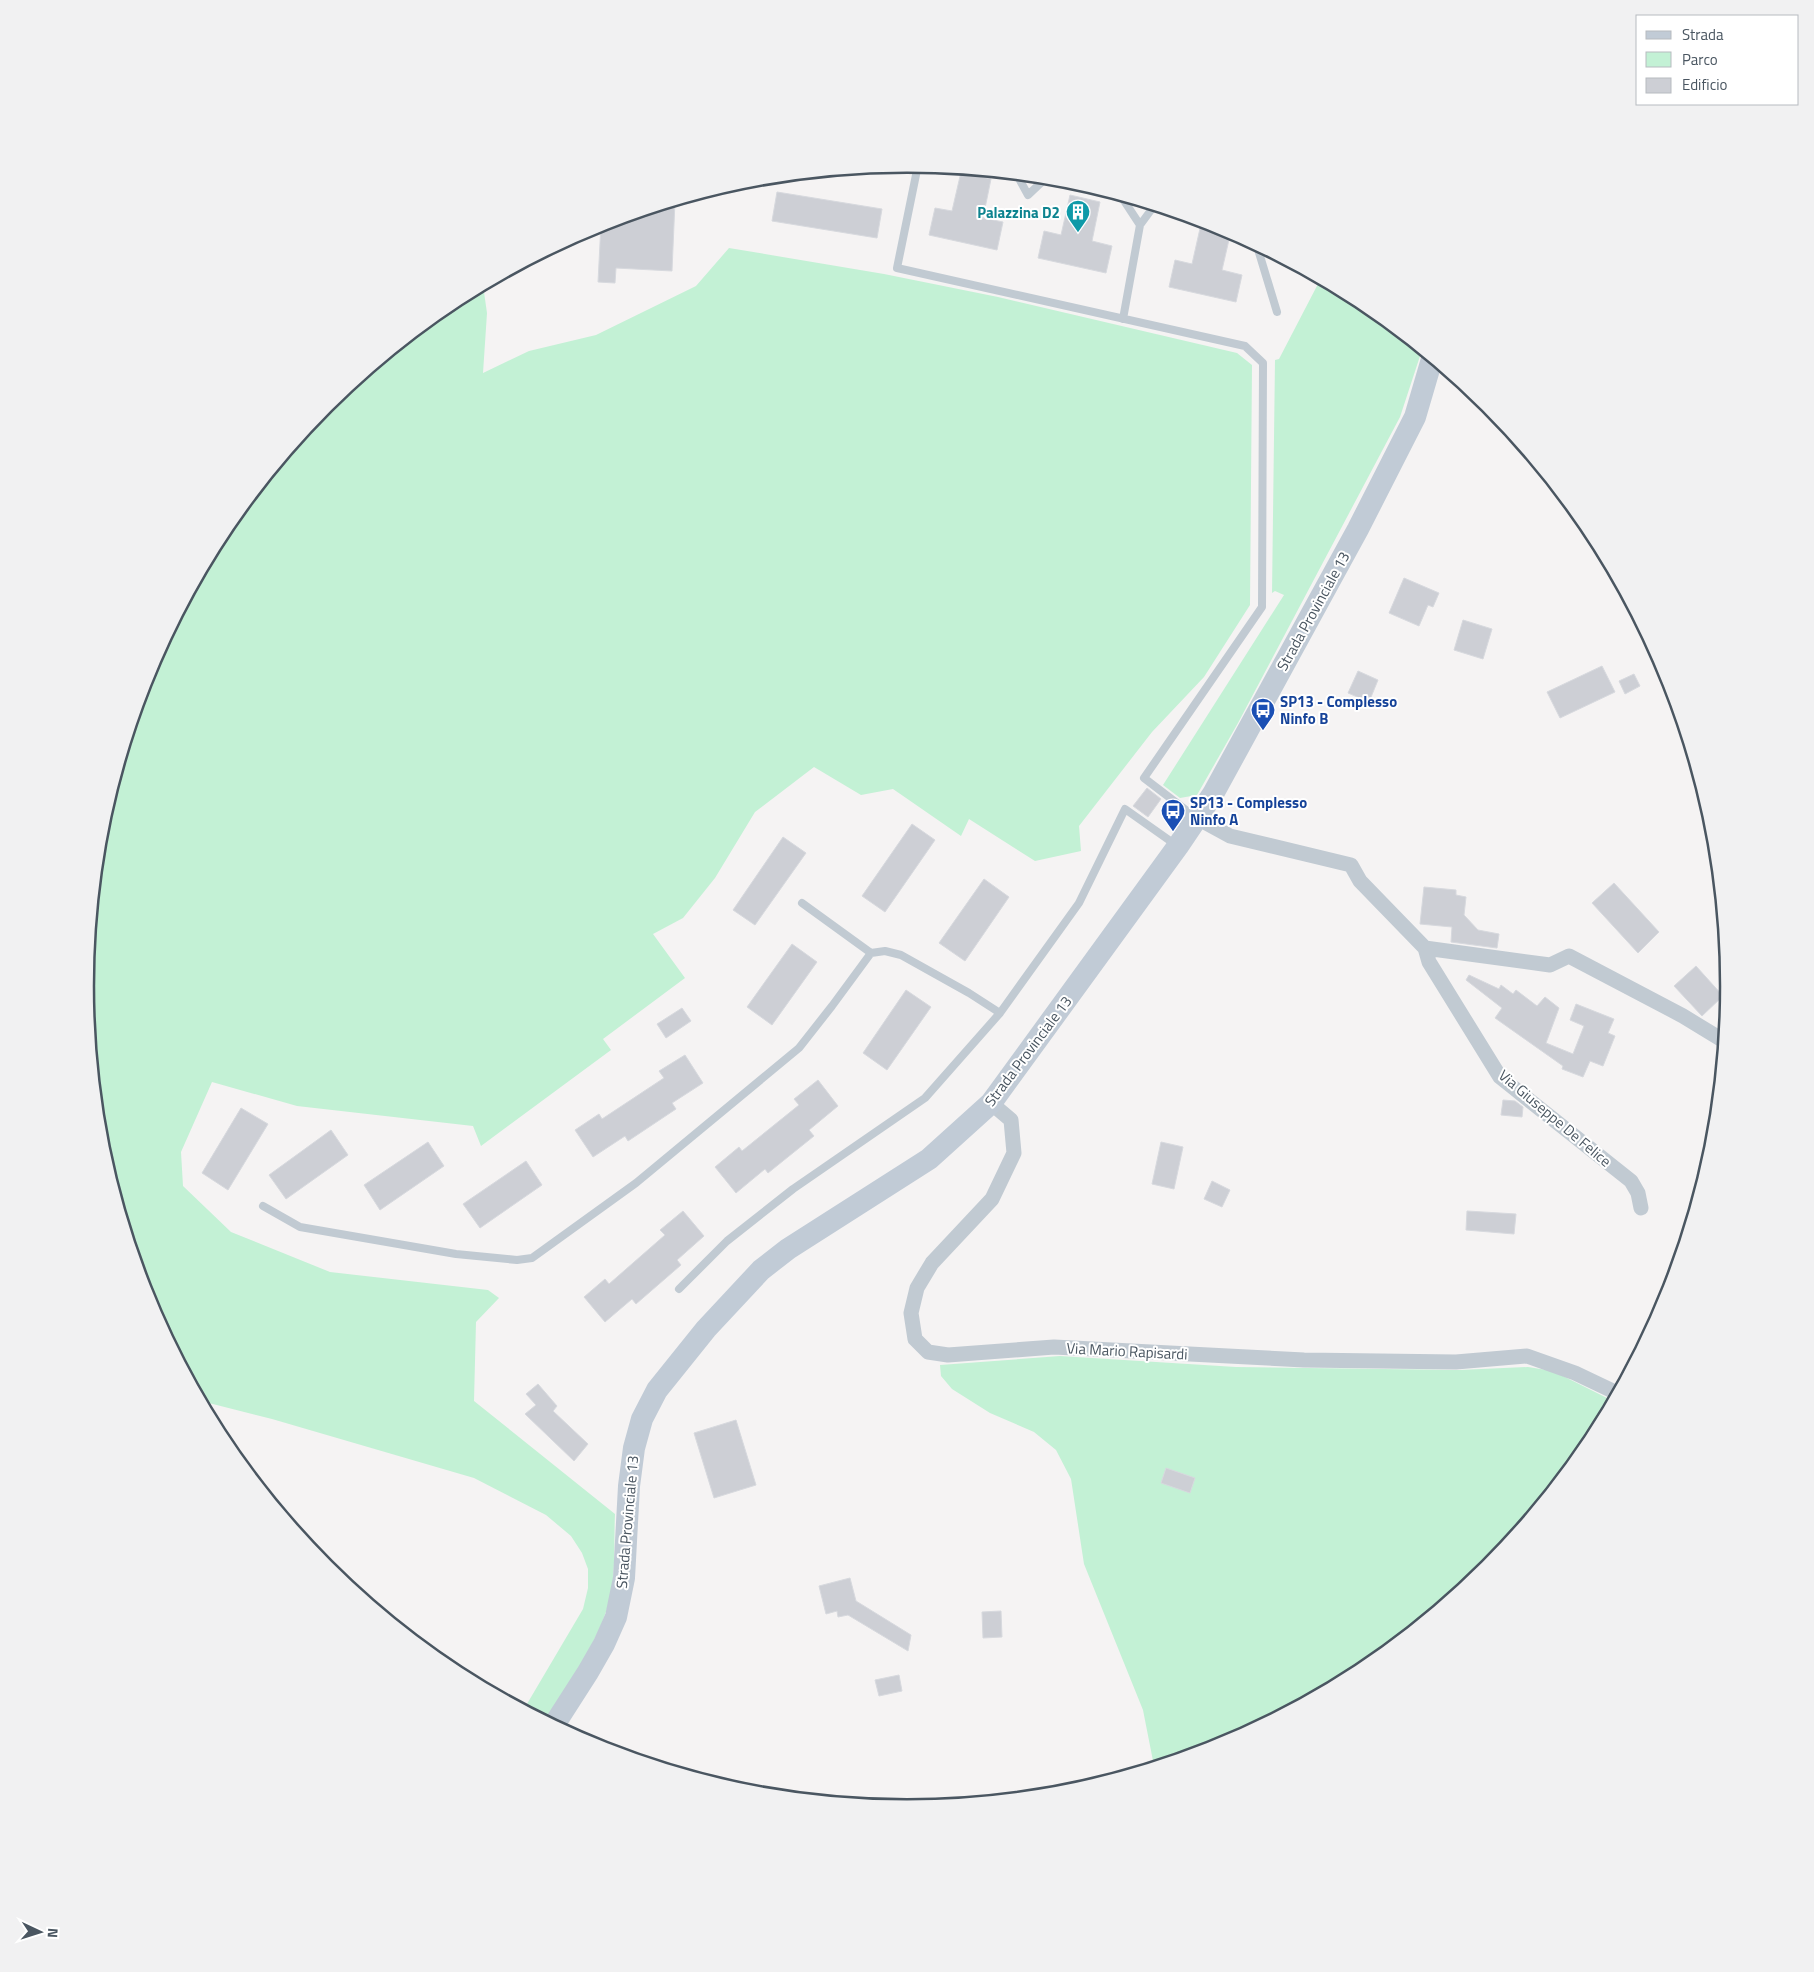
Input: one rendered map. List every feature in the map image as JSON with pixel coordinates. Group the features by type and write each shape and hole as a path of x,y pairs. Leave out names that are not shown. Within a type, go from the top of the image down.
{"main road":[{"name":"Strada Provinciale 13","path":"557,1720 604,1644 616,1617 624,1578 629,1486 634,1448 642,1419 657,1390 706,1329 761,1270 788,1249 929,1159 991,1103 1178,846 1217,786 1358,529 1415,416 1430,365"}],"street":[{"path":"1197,818 1230,836 1351,865 1360,881 1425,948 1550,965 1569,956 1719,1037"},
{"name":"Via Giuseppe De Felice","path":"1425,948 1429,962 1500,1077 1631,1181 1638,1193 1641,1208"},
{"name":"Via Mario Rapisardi","path":"991,1103 1011,1120 1014,1153 992,1199 932,1263 917,1288 911,1313 915,1339 928,1352 948,1355 1054,1347 1304,1360 1456,1362 1527,1356 1575,1373 1612,1391"}],"lane":[{"path":"916,173 897,268 1246,346 1263,363 1262,607 1144,778 1197,818"},
{"path":"1020,181 1028,195 1040,184"},
{"path":"1125,203 1140,225"},
{"path":"1123,319 1140,225 1151,211"},
{"path":"1259,254 1277,312"},
{"path":"680,1289 727,1241 793,1188 925,1098 1000,1013 1079,903 1125,809 1178,846"},
{"path":"802,903 871,953 885,951 902,955 969,992 1000,1013"},
{"path":"263,1206 300,1227 456,1254 517,1260 532,1258 636,1183 798,1048 871,953"}],"green space":[{"path":"729,248 884,274 998,297 1237,353 1252,365 1250,605 1204,677 1152,732 1079,826 1081,851 1035,861 969,819 961,836 893,789 861,795 814,767 755,812 715,878 683,918 653,934 685,978 603,1039 611,1050 481,1146 473,1126 297,1106 212,1082 181,1152 183,1186 231,1232 330,1272 488,1290 499,1298 476,1322 474,1401 615,1514 614,1564 610,1599 604,1617 587,1653 548,1715 527,1704 583,1609 588,1588 588,1569 582,1553 571,1536 546,1515 474,1478 272,1419 209,1403 203,1393 178,1346 156,1297 137,1247 121,1196 109,1145 95,1039 95,933 109,827 121,776 137,725 156,675 178,626 203,579 231,534 262,491 332,411 412,341 484,292 487,313 483,373 529,351 596,335 696,286"},
{"path":"1318,284 1359,310 1420,356 1400,417 1238,723 1197,795 1180,798 1163,785 1284,595 1275,591 1272,593 1275,360 1279,359"},
{"path":"1060,1356 1236,1367 1459,1370 1528,1367 1553,1371 1608,1398 1583,1438 1552,1481 1518,1522 1482,1561 1402,1631 1359,1662 1314,1690 1267,1715 1218,1737 1153,1761 1143,1710 1084,1564 1071,1479 1056,1450 1034,1432 990,1413 952,1389 941,1376 940,1365"}],"building":[{"path":"961,174 991,179 983,218 1003,222 997,250 929,235 935,208 952,211"},
{"path":"777,192 882,209 877,238 772,221"},
{"name":"Palazzina D2","path":"1070,195 1100,202 1092,241 1112,246 1106,273 1038,258 1044,231 1061,235"},
{"path":"675,207 672,271 616,268 615,283 598,282 601,233"},
{"path":"1200,228 1229,240 1222,270 1242,275 1236,302 1169,287 1175,260 1192,264"},
{"path":"1404,578 1439,593 1433,607 1428,605 1419,626 1389,613"},
{"path":"1463,620 1492,629 1483,659 1454,650"},
{"path":"1602,666 1615,692 1560,718 1547,692"},
{"path":"1358,671 1378,680 1369,702 1348,693"},
{"path":"1634,674 1640,686 1625,694 1619,681"},
{"path":"1147,788 1161,799 1148,817 1133,806"},
{"path":"912,824 935,840 885,912 862,896"},
{"path":"783,837 806,853 755,925 733,910"},
{"path":"984,879 1009,897 965,961 939,943"},
{"path":"1614,883 1659,932 1638,953 1592,903"},
{"path":"1424,887 1456,890 1456,895 1466,897 1464,915 1478,930 1499,934 1497,948 1451,942 1452,927 1420,924"},
{"path":"792,944 817,962 772,1025 747,1007"},
{"path":"1696,966 1720,993 1720,999 1702,1016 1674,986"},
{"path":"1469,975 1499,989 1501,985 1513,994 1516,990 1537,1006 1545,997 1559,1008 1546,1043 1573,1054 1584,1026 1570,1020 1576,1004 1614,1019 1608,1033 1615,1036 1603,1066 1590,1061 1583,1077 1562,1069 1563,1066 1495,1018 1502,1008 1466,980"},
{"path":"906,990 931,1007 887,1070 863,1053"},
{"path":"682,1008 691,1021 666,1038 657,1024"},
{"path":"685,1055 703,1083 672,1103 676,1109 628,1141 625,1136 593,1157 575,1130 599,1114 602,1119 664,1078 659,1071"},
{"path":"818,1080 838,1106 809,1130 814,1136 768,1173 765,1169 736,1193 715,1167 739,1147 742,1151 799,1105 794,1099"},
{"path":"1503,1100 1515,1101 1523,1107 1522,1117 1501,1115"},
{"path":"241,1108 268,1124 228,1190 202,1173"},
{"path":"331,1130 348,1155 286,1199 269,1175"},
{"path":"428,1142 444,1166 380,1210 364,1185"},
{"path":"1161,1142 1183,1147 1174,1189 1152,1184"},
{"path":"526,1161 542,1185 480,1228 463,1204"},
{"path":"1212,1181 1230,1190 1222,1207 1204,1199"},
{"path":"683,1211 704,1236 677,1260 681,1265 636,1304 632,1299 605,1322 584,1297 605,1279 609,1284 665,1235 660,1230"},
{"path":"1467,1211 1516,1214 1514,1234 1466,1230"},
{"path":"538,1384 557,1406 553,1411 588,1444 574,1461 525,1414 536,1405 526,1394"},
{"path":"736,1420 756,1485 714,1498 694,1433"},
{"path":"1166,1468 1195,1478 1190,1493 1161,1483"},
{"path":"850,1578 856,1601 911,1635 908,1651 848,1615 838,1617 837,1611 826,1614 819,1586"},
{"path":"1001,1611 1002,1637 983,1638 982,1612"},
{"path":"899,1675 902,1691 879,1696 875,1680"}],"place":[{"name":"Palazzina D2","path":"1078,233"},
{"name":"SP13 - Complesso Ninfo B","path":"1263,731"},
{"name":"SP13 - Complesso Ninfo A","path":"1173,832"}]}
